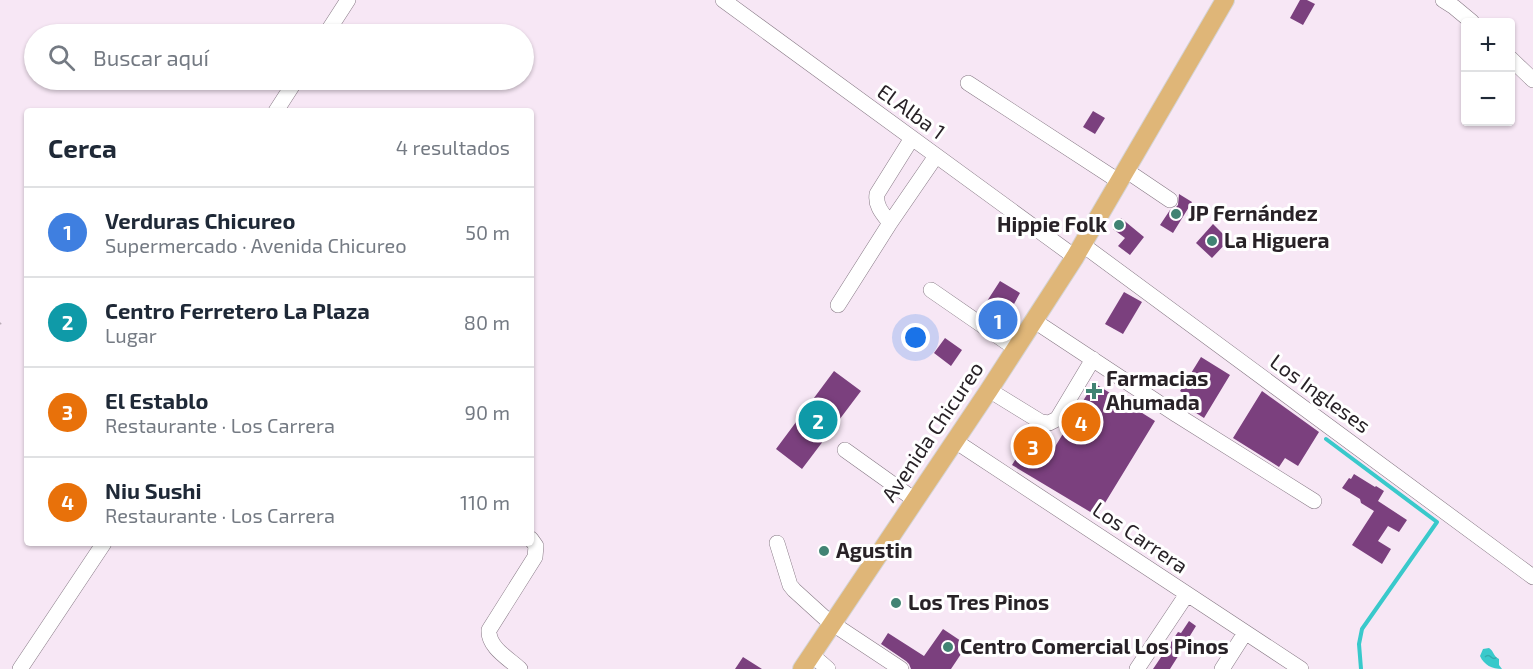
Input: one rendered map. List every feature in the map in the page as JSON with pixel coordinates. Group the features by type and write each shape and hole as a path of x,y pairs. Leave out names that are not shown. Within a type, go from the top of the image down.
{"main road":[{"name":"Avenida Chicureo","path":"807,662 1079,251 1225,0"}],"street":[{"path":"332,24 348,0"},
{"name":"El Alba 1","path":"723,0 936,156 1079,251"},
{"path":"1443,0 1467,18"},
{"path":"1515,63 1533,80"},
{"path":"968,84 1123,176 1170,200"},
{"path":"278,108 290,90"},
{"path":"890,224 878,207 877,194 912,138"},
{"path":"838,305 936,156"},
{"name":"Los Ingleses","path":"1079,251 1533,578"},
{"path":"931,290 1015,348"},
{"path":"1034,320 1314,501"},
{"path":"989,390 1041,422 1049,423 1057,419 1093,359"},
{"name":"Los Carrera","path":"955,441 1301,669"},
{"path":"844,450 915,500"},
{"path":"520,669 492,643 488,634 490,625 535,557 534,543"},
{"path":"777,543 790,585 794,590 832,624 901,669"},
{"path":"20,669 102,546"},
{"path":"1137,669 1187,594"},
{"path":"1222,669 1245,633"},
{"path":"807,662 828,669"}],"water":[{"path":"1489,648 1499,659 1502,669 1489,666 1480,656 1483,649"}],"building":[{"path":"1300,0 1307,0 1315,4 1303,25 1290,18"},
{"path":"1093,111 1105,118 1095,134 1083,127"},
{"name":"JP Fernández","path":"1179,194 1192,202 1173,233 1160,225 1170,210 1178,205"},
{"path":"1121,218 1144,237 1130,255 1118,246 1125,238 1113,229"},
{"name":"La Higuera","path":"1213,224 1229,240 1212,258 1196,243"},
{"path":"1000,281 1020,293 1014,304 1011,302 998,324 980,312"},
{"path":"1124,292 1142,302 1123,334 1105,324"},
{"path":"945,338 962,350 951,366 934,353"},
{"path":"1201,357 1230,375 1204,418 1182,404 1187,396 1180,391"},
{"path":"834,371 861,391 802,469 776,449"},
{"path":"1094,383 1155,421 1097,516 1012,465 1030,436 1053,450"},
{"path":"1262,391 1319,432 1298,466 1285,458 1279,467 1233,438"},
{"path":"1354,474 1384,491 1378,501 1407,520 1399,532 1388,526 1378,541 1391,549 1382,564 1352,545 1374,511 1342,488"},
{"path":"1189,621 1196,626 1188,639 1191,641 1184,651 1182,650 1170,669 1153,669 1178,632 1181,633"},
{"name":"Centro Comercial Los Pinos","path":"943,629 967,645 951,669 911,669 906,661 881,644 888,633 924,656"},
{"path":"743,657 762,669 735,669"}],"waterway":[{"path":"1326,439 1437,522 1362,629 1359,644 1361,669"}],"place":[{"name":"JP Fernández","path":"1176,214"},
{"name":"Hippie Folk","path":"1119,225"},
{"name":"La Higuera","path":"1212,241"},
{"name":"Verduras Chicureo","path":"998,320"},
{"name":"Farmacias Ahumada","path":"1094,391"},
{"name":"Centro Ferretero La Plaza","path":"818,420"},
{"name":"Niu Sushi","path":"1081,422"},
{"name":"El Establo","path":"1033,446"},
{"name":"Agustin","path":"824,551"},
{"name":"Los Tres Pinos","path":"896,603"},
{"name":"Centro Comercial Los Pinos","path":"948,647"}]}
